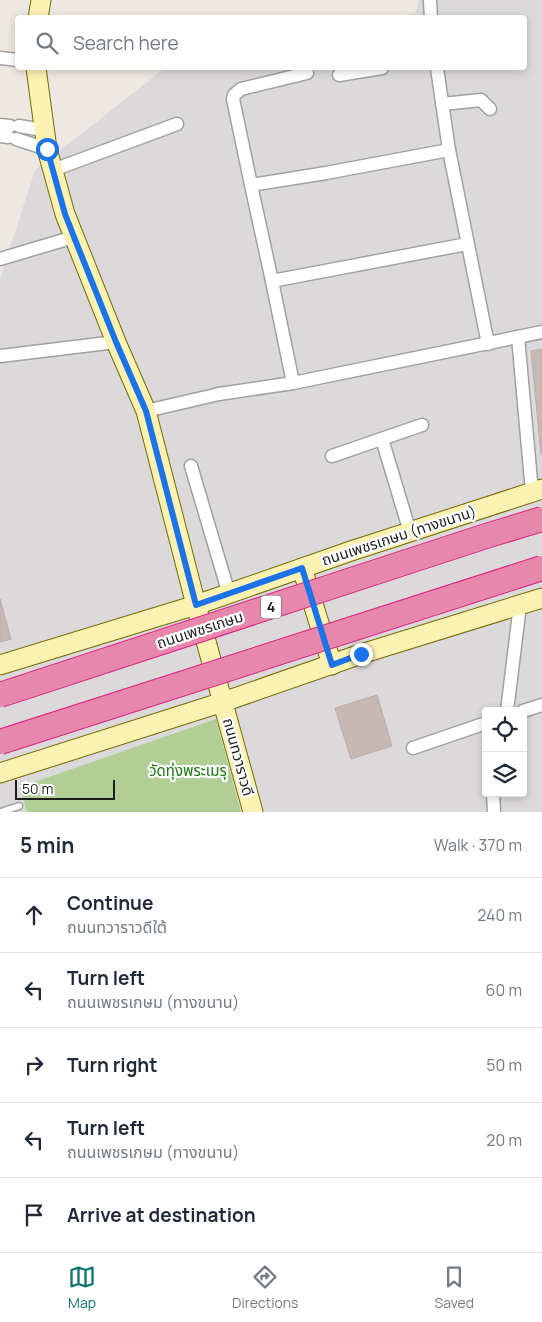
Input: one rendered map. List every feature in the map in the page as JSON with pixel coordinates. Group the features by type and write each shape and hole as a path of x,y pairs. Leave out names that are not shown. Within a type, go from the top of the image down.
{"highway":[{"name":"ถนนเพชรเกษม","path":"0,696 542,519"},
{"path":"0,742 542,568"}],"main road":[{"path":"39,15 42,0"},
{"name":"ถนนทวาราวดี","path":"36,70 47,149 65,214 116,342 146,411 196,605 253,812"},
{"name":"ถนนเพชรเกษม (ทางขนาน)","path":"0,665 196,605 537,491"},
{"path":"302,568 332,665"},
{"path":"0,773 542,598"}],"street":[{"path":"430,0 431,15"},
{"path":"0,58 15,60"},
{"path":"339,75 370,70"},
{"path":"437,70 448,150 488,344"},
{"path":"294,383 233,99 234,95 242,89 307,73"},
{"path":"442,104 481,100 490,109"},
{"path":"53,170 177,124"},
{"path":"9,132 44,130"},
{"path":"9,132 47,149"},
{"path":"251,185 448,150"},
{"path":"0,259 74,237"},
{"path":"272,282 467,244"},
{"path":"146,411 218,394 294,383 542,332"},
{"path":"518,337 537,491"},
{"path":"0,356 116,342"},
{"path":"332,456 422,425"},
{"path":"382,439 410,532"},
{"path":"191,466 228,594"},
{"path":"507,707 520,605"},
{"path":"527,710 542,706"},
{"path":"413,748 482,724"},
{"path":"493,797 494,812"}],"lane":[{"path":"1,812 19,806"}],"shaded area":[{"path":"419,0 542,0 542,812 0,812 0,279 35,170 162,70 527,70 527,15 405,15 416,13"}],"green space":[{"name":"วัดทุ่งพระเมรุ","path":"216,719 241,812 27,812 20,787"}],"building":[{"path":"542,349 542,454 541,454 531,351"},
{"path":"0,599 11,639 0,642"},
{"path":"377,695 392,746 351,759 335,708"}],"route":[{"path":"47,149 65,214 116,342 146,411 196,605 302,568 332,665 361,654"}]}
